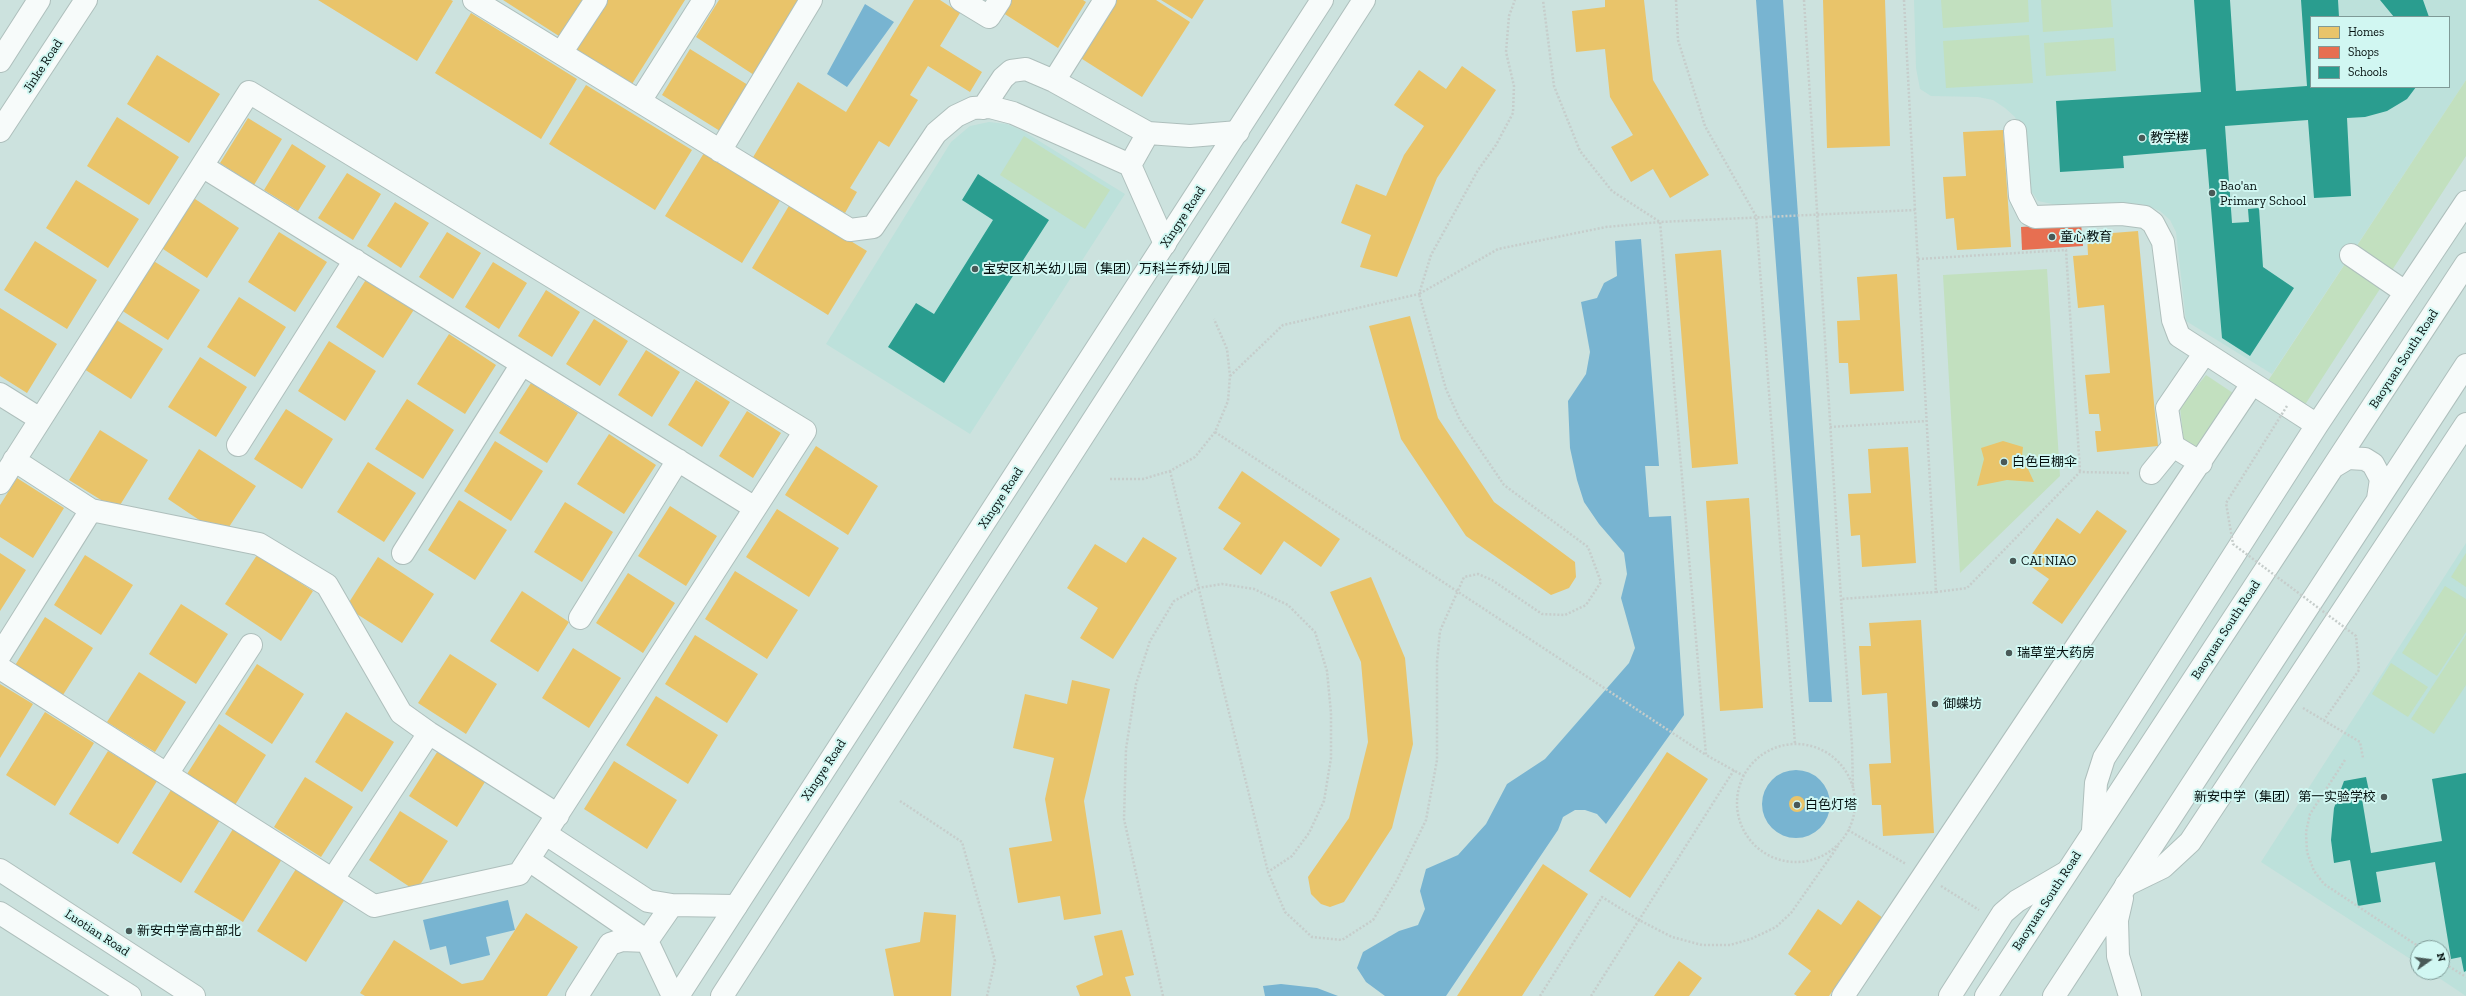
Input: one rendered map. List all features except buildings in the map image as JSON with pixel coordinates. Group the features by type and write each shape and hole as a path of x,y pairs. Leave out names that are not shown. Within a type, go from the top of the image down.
{"main road":[{"path":"0,60 39,0"},
{"name":"Jinke Road","path":"0,131 86,0"},
{"path":"561,53 596,0"},
{"path":"640,101 704,0"},
{"path":"720,151 811,0"},
{"path":"961,0 989,17 1000,0"},
{"path":"1054,81 1105,0"},
{"name":"Xingye Road","path":"678,996 1322,0"},
{"path":"722,996 1364,0"},
{"path":"487,3 561,53 850,230 873,227 936,133 956,116 973,108 983,108 1013,113 1130,165 1165,244"},
{"path":"983,108 1003,78 1011,71 1026,69 1054,81 1148,133 1190,136 1238,132"},
{"path":"1262,94 1275,88 1286,91 1292,100 1291,113"},
{"path":"0,483 249,92 805,431 519,874 374,906 0,668"},
{"path":"2015,131 2020,196 2029,214 2035,217 2122,214 2145,217 2153,223 2163,242 2175,329 2180,336 2317,425"},
{"path":"1130,165 1148,133"},
{"path":"202,166 755,508"},
{"path":"2093,830 2096,783 2104,758 2317,425 2466,202"},
{"path":"2351,255 2406,292"},
{"path":"238,445 355,260"},
{"name":"Baoyuan South Road","path":"1986,996 2093,830 2466,264"},
{"path":"2151,473 2173,446 2168,408 2197,347"},
{"path":"403,553 522,364"},
{"path":"2054,996 2466,365"},
{"path":"1843,996 2252,384"},
{"path":"0,394 40,420"},
{"path":"2125,886 2163,867 2190,842 2466,424"},
{"path":"2173,446 2201,462"},
{"path":"2333,467 2348,458 2365,459 2373,464 2381,479 2381,488 2376,502"},
{"path":"14,460 91,510 259,544 327,585 401,713 429,733 558,815"},
{"path":"580,618 678,460"},
{"path":"0,655 91,510"},
{"path":"167,774 251,645"},
{"path":"333,879 429,733"},
{"path":"546,834 648,901 672,905 736,906"},
{"path":"529,860 647,941 673,996"},
{"name":"Luotian Road","path":"0,870 194,996"},
{"path":"1950,996 2003,913 2017,901 2065,873"},
{"path":"2125,886 2118,920 2117,937 2122,974 2130,996"},
{"path":"647,941 672,905"},
{"path":"0,913 129,996"},
{"path":"577,996 610,944 622,940 647,941"}],"path":[{"path":"1170,471 1268,872 1285,912 1312,937 1342,940 1373,920 1397,880 1426,820 1437,760 1437,662 1440,630 1464,577 1478,574 1492,580 1542,614 1565,615 1586,605 1601,582 1588,548 1504,485 1460,420 1446,389 1419,294 1431,255 1478,170 1496,144 1513,113 1514,86 1506,52 1509,16 1515,0"},
{"path":"1543,0 1554,86 1580,151 1612,191 1660,222"},
{"path":"1676,0 1678,40 1705,126 1756,216 1795,744"},
{"path":"1540,996 1602,897 1639,920 1672,937 1702,944 1730,945 1751,939 1776,927 1791,913 1850,827 1855,807 1852,788 1852,745 1841,599 1804,0"},
{"path":"1904,0 1936,592"},
{"path":"1230,376 1283,325 1419,294 1498,249 1606,227 1767,215 1915,210"},
{"path":"1660,222 1706,755"},
{"path":"1918,259 2066,250 2080,472"},
{"path":"1110,479 1143,479 1170,471 1195,457 1215,432 1228,401 1230,376 1227,349 1214,319"},
{"path":"2287,406 2226,503 2233,544 2356,636 2359,670 2324,720"},
{"path":"1830,427 1926,421"},
{"path":"1215,432 1706,755 1744,776"},
{"path":"1841,599 1936,592 1967,588 2080,472 2151,473"},
{"path":"1163,996 1124,819 1126,749 1136,684 1150,641 1174,601 1198,588 1222,584 1254,589 1288,605 1315,632 1327,672 1331,713 1331,758 1324,801 1309,833 1292,856 1268,872"},
{"path":"2303,708 2360,742 2363,758"},
{"path":"1839,844 1823,856 1804,862 1784,862 1766,854 1750,841 1740,824 1736,804 1740,784 1748,767 1762,755 1779,746 1795,744 1816,747 1832,757 1845,770 1852,788"},
{"path":"2345,760 2310,814 2306,832 2307,852 2314,871 2324,884 2410,941"},
{"path":"1590,996 1734,770"},
{"path":"900,801 962,842 995,961 987,996"},
{"path":"2450,967 2466,977"}],"shaded area":[{"name":"Bao'an Primary School","path":"1914,0 2466,0 2466,80 2272,374 2186,321 2176,232 2170,220 2160,211 2142,204 2121,203 2067,207 2038,201 2027,185 2021,132 2015,117 1993,100 1978,97 1931,96 1920,89 1916,68"},
{"name":"宝安区机关幼儿园（集团）万科兰乔幼儿园","path":"989,122 1007,124 1023,131 1125,194 970,434 826,344 951,142 970,126"},
{"name":"新安中学（集团）第一实验学校","path":"2466,543 2466,996 2442,980 2450,980 2450,940 2410,940 2410,959 2261,862"}],"green space":[{"path":"1941,0 2028,0 2029,22 1943,28"},
{"path":"2041,0 2111,0 2113,27 2043,32"},
{"path":"2029,35 2033,83 1946,88 1943,41"},
{"path":"2114,38 2116,71 2046,76 2044,43"},
{"path":"2466,80 2466,156 2299,414 2262,390"},
{"path":"1024,136 1110,190 1085,229 1000,175"},
{"path":"2047,269 2060,476 1960,573 1943,275"},
{"path":"2206,375 2233,393 2196,452 2184,445 2180,407"},
{"path":"2466,553 2466,587 2451,577"},
{"path":"2445,586 2466,599 2466,632 2437,676 2402,653"},
{"path":"2466,635 2466,685 2434,734 2411,719"},
{"path":"2391,663 2428,687 2408,717 2372,694"}],"water":[{"path":"1756,0 1783,0 1832,702 1809,702"},
{"path":"865,4 894,22 847,87 827,74"},
{"path":"1641,239 1659,466 1645,466 1649,517 1671,516 1684,715 1606,824 1597,814 1585,810 1575,810 1563,817 1558,830 1446,996 1385,996 1366,982 1357,968 1363,952 1399,931 1418,925 1425,909 1420,891 1426,869 1458,855 1486,824 1507,784 1545,759 1629,663 1635,648 1621,598 1627,574 1624,553 1599,524 1584,502 1577,480 1570,448 1568,401 1586,374 1590,352 1581,302 1597,298 1604,283 1617,276 1615,241"},
{"path":"1789,770 1803,770 1815,775 1825,785 1830,797 1830,811 1825,823 1815,833 1803,838 1789,838 1777,833 1767,823 1762,811 1762,797 1767,785 1777,775"},
{"path":"508,900 515,930 486,937 490,955 450,965 446,946 430,950 423,920"},
{"path":"1281,984 1317,988 1338,996 1265,996 1263,986"}],"place":[{"name":"教学楼","path":"2142,138"},
{"name":"Bao'an Primary School","path":"2212,193"},
{"name":"童心教育","path":"2052,237"},
{"name":"宝安区机关幼儿园（集团）万科兰乔幼儿园","path":"975,269"},
{"name":"白色巨棚伞","path":"2004,462"},
{"name":"CAI NIAO","path":"2013,561"},
{"name":"瑞草堂大药房","path":"2009,653"},
{"name":"御蝶坊","path":"1935,704"},
{"name":"新安中学（集团）第一实验学校","path":"2384,797"},
{"name":"白色灯塔","path":"1797,805"},
{"name":"新安中学高中部北","path":"129,931"}]}
